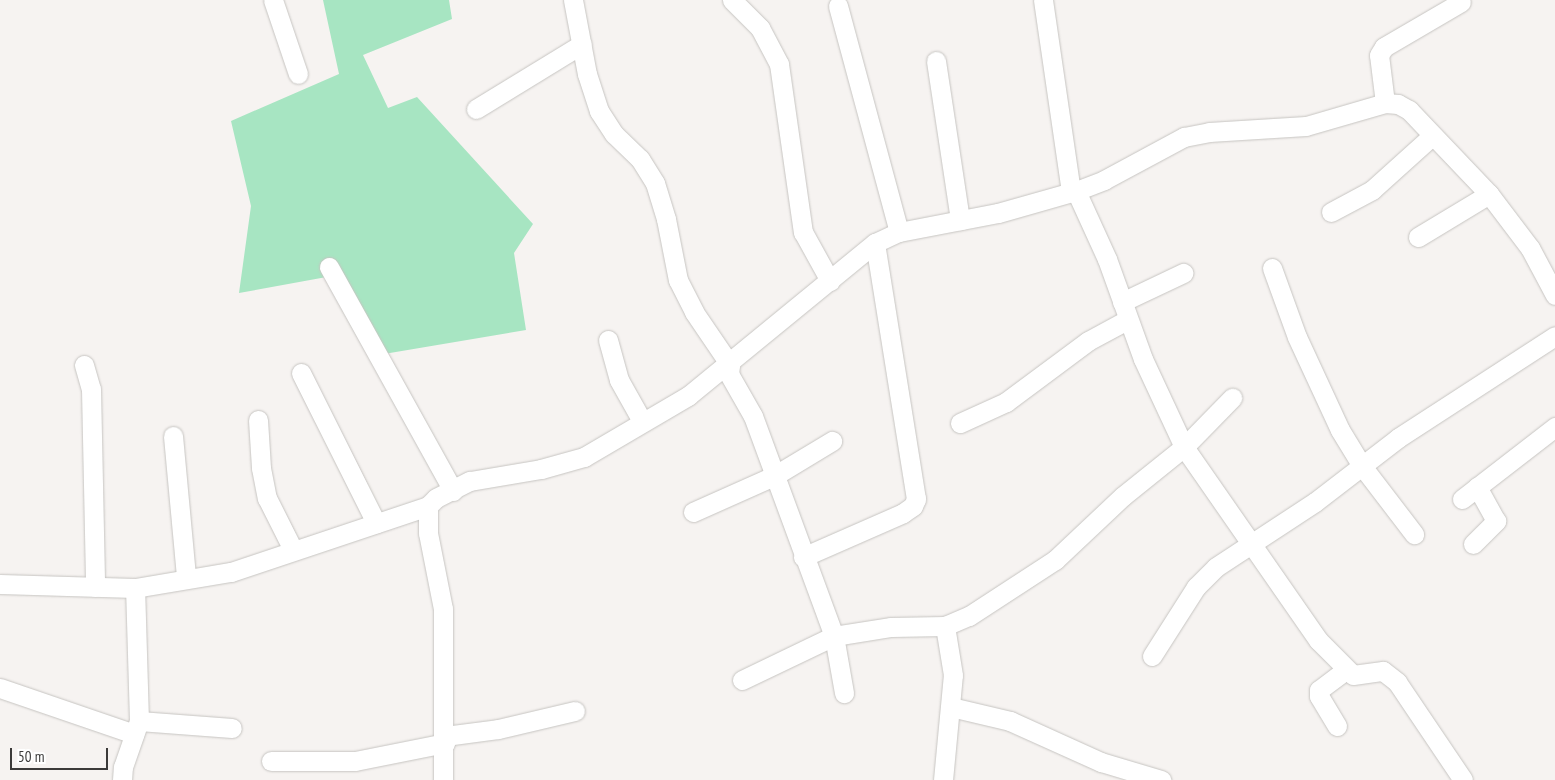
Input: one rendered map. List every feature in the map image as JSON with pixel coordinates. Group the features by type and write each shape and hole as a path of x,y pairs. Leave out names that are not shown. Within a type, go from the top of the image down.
{"street":[{"path":"273,0 298,74"},
{"path":"573,0 599,111 614,134 640,159 655,183 666,219 678,280 694,312 730,365 729,374 753,416 803,557 834,636 844,693"},
{"path":"732,0 760,28 779,64 802,232 830,281"},
{"path":"1043,0 1073,191 1108,259 1124,311 1184,448 1318,640 1353,675 1361,676 1375,670 1383,671 1397,682 1463,780"},
{"path":"1386,103 1379,55 1384,47 1461,2"},
{"path":"838,6 899,232"},
{"path":"476,109 582,44"},
{"path":"936,61 960,220"},
{"path":"0,584 135,588 186,577 231,572 428,506 436,498 470,481 541,469 584,457 642,421 688,396 730,365 875,243 899,232 998,213 1073,191 1104,180 1184,137 1209,132 1306,126 1386,103 1398,104 1409,110 1489,194 1530,248 1555,295"},
{"path":"1331,212 1372,190 1432,136"},
{"path":"1418,237 1489,194"},
{"path":"803,557 903,513 913,506 916,499 875,243"},
{"path":"329,268 453,491"},
{"path":"1272,268 1321,389 1362,466 1414,534"},
{"path":"960,423 1006,402 1088,341 1124,311 1183,273"},
{"path":"1152,656 1196,587 1216,567 1315,502 1398,438 1555,336"},
{"path":"608,340 619,380 642,421"},
{"path":"84,365 91,388 93,418 95,587"},
{"path":"301,373 376,523"},
{"path":"742,680 834,636 891,627 945,626 969,616 1055,560 1124,496 1184,448 1232,398"},
{"path":"258,420 261,468 267,498 293,550"},
{"path":"1462,499 1555,427"},
{"path":"173,436 186,577"},
{"path":"694,512 774,476 832,441"},
{"path":"1473,544 1496,521 1477,487"},
{"path":"428,506 428,534 442,609 445,740 443,780"},
{"path":"122,780 136,728 135,588"},
{"path":"943,780 953,675 945,626"},
{"path":"1337,726 1319,696 1319,690 1346,670"},
{"path":"0,688 136,728 232,728"},
{"path":"951,708 1010,721 1101,762 1161,780"},
{"path":"271,761 355,761 575,711"}],"green space":[{"path":"323,0 449,0 452,19 363,55 388,108 417,97 533,224 514,253 526,330 378,355 332,276 239,293 251,206 231,121 339,74"}]}
